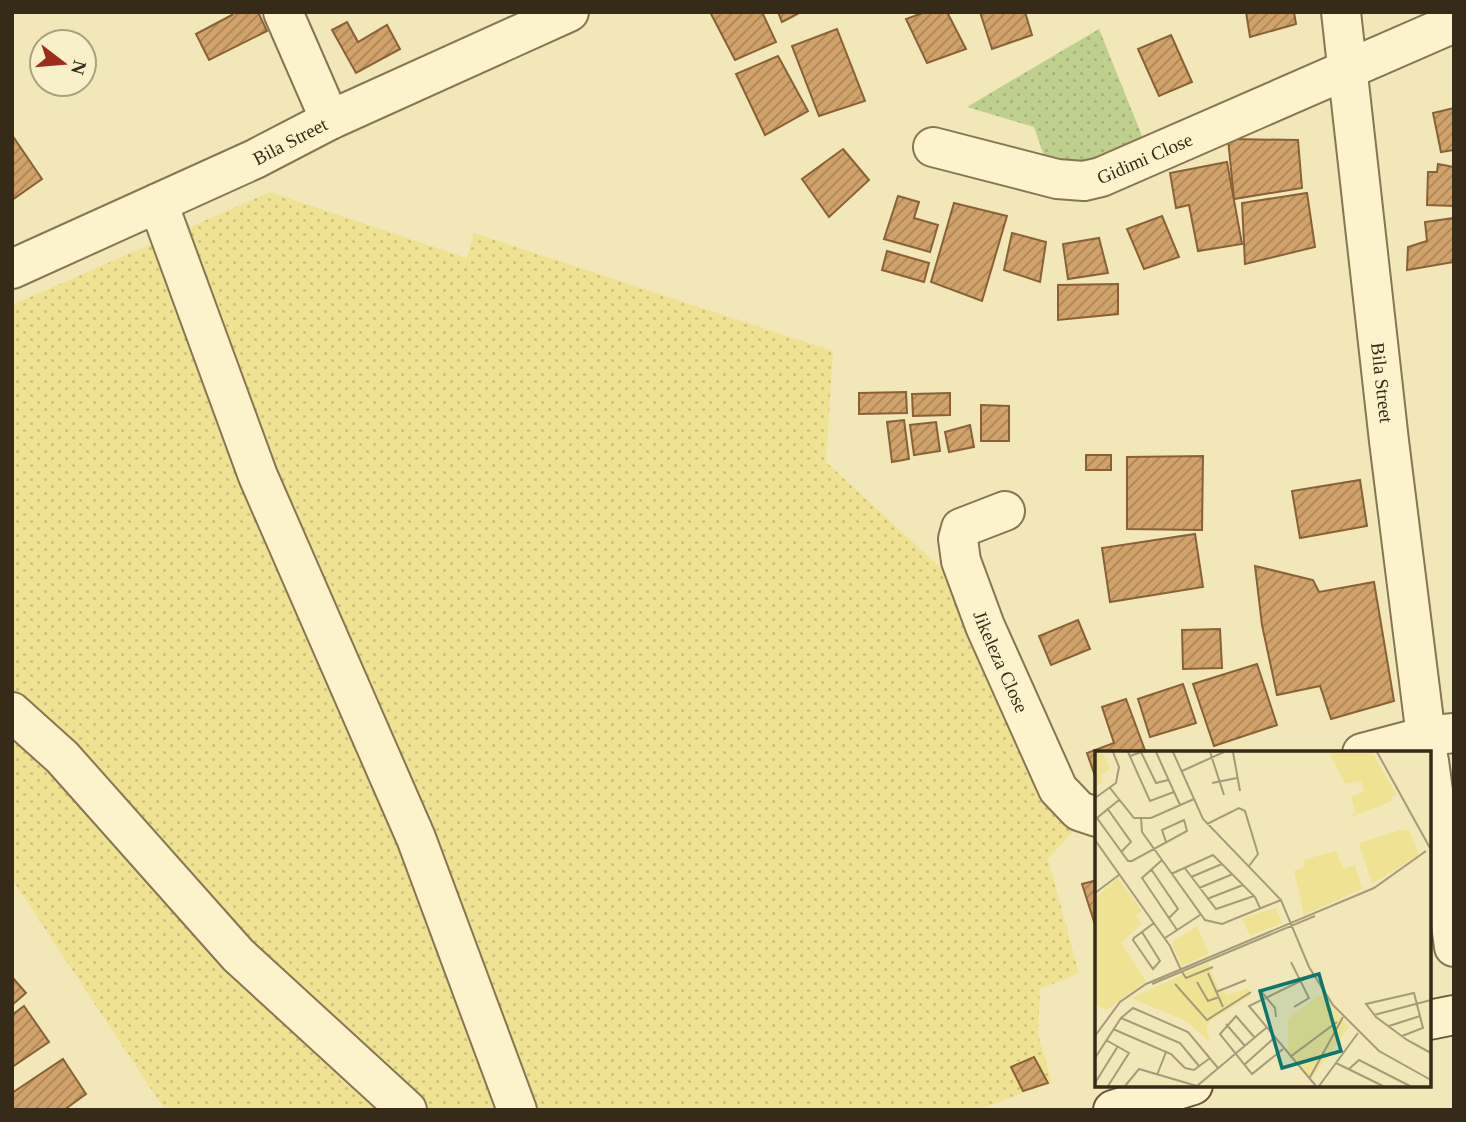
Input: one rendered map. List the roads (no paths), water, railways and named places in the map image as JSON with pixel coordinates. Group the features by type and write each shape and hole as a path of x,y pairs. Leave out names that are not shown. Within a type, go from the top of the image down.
{"street":[{"path":"283,12 330,120"},
{"name":"Bila Street","path":"1341,12 1391,455 1434,746 1454,947"},
{"name":"Bila Street","path":"12,270 562,14"},
{"name":"Gidimi Close","path":"933,147 1058,179 1084,181 1101,177 1454,23"},
{"path":"158,203 258,476 416,838 517,1110"},
{"name":"Jikeleza Close","path":"1005,511 961,528 958,539 961,561 985,626 1058,789 1079,811 1095,816"},
{"path":"12,712 62,757 238,955 407,1110"},
{"path":"1383,751 1434,746"},
{"path":"1431,1020 1454,1015"},
{"path":"1113,1110 1187,1087"}]}
